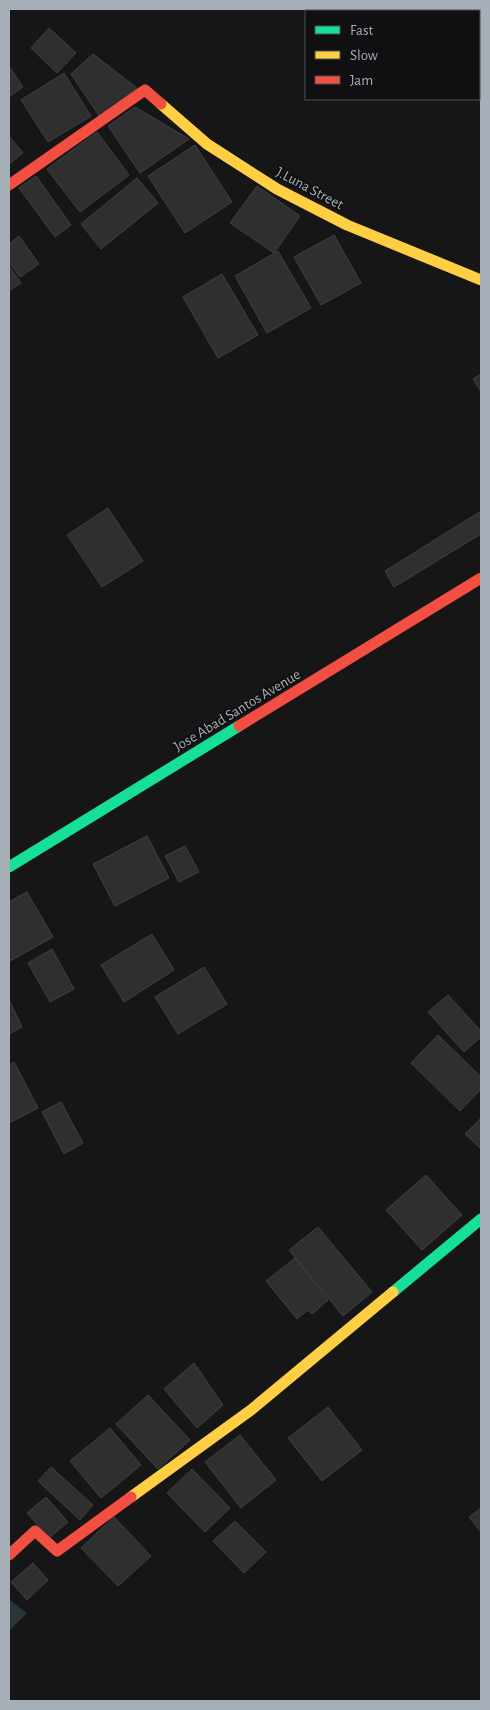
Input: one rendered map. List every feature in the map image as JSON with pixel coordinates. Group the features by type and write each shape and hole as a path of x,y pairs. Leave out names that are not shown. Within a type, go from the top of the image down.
{"street":[{"name":"J.Luna Street","path":"9,185 145,90 207,144 277,189 347,225 481,280"},
{"name":"Jose Abad Santos Avenue","path":"9,867 481,578"},
{"path":"9,1555 35,1531 57,1551 252,1410 481,1219"}],"shaded area":[{"path":"9,1599 27,1613 9,1631"}],"building":[{"path":"49,28 76,53 57,73 31,48"},
{"path":"93,54 137,88 100,117 71,74"},
{"path":"9,66 23,87 9,97"},
{"path":"64,73 91,116 48,142 21,100"},
{"path":"135,107 189,139 140,173 108,126"},
{"path":"97,132 129,175 80,212 47,169"},
{"path":"9,136 23,153 9,164"},
{"path":"195,145 232,202 185,233 148,176"},
{"path":"36,176 71,225 55,237 19,188"},
{"path":"137,178 158,203 101,249 81,224"},
{"path":"257,186 300,216 274,253 230,223"},
{"path":"334,235 361,283 321,305 294,257"},
{"path":"19,236 39,264 20,277 9,262 9,244"},
{"path":"278,251 311,308 267,333 235,276"},
{"path":"9,266 21,283 9,291"},
{"path":"222,274 258,335 218,358 183,297"},
{"path":"481,374 481,392 473,379"},
{"path":"108,508 143,561 102,587 67,535"},
{"path":"481,511 481,534 394,587 385,571"},
{"path":"147,836 169,878 115,906 93,864"},
{"path":"185,846 199,872 179,882 165,856"},
{"path":"27,892 53,937 10,961 9,902"},
{"path":"152,934 174,970 124,1002 101,965"},
{"path":"52,949 74,989 50,1002 28,963"},
{"path":"204,967 227,1004 178,1034 155,997"},
{"path":"448,995 481,1031 481,1037 464,1052 428,1012"},
{"path":"9,1000 22,1027 9,1034"},
{"path":"438,1035 481,1077 481,1089 460,1111 411,1063"},
{"path":"14,1062 38,1108 9,1123 9,1065"},
{"path":"61,1102 83,1143 64,1154 42,1112"},
{"path":"481,1118 481,1149 465,1134"},
{"path":"426,1175 462,1215 422,1250 386,1210"},
{"path":"318,1227 372,1292 343,1316 289,1250"},
{"path":"295,1258 328,1300 312,1314 308,1310 297,1319 266,1281"},
{"path":"194,1363 223,1405 197,1428 164,1389"},
{"path":"148,1395 190,1440 158,1469 116,1424"},
{"path":"328,1407 362,1450 322,1481 288,1438"},
{"path":"110,1428 141,1465 101,1498 70,1461"},
{"path":"240,1435 276,1480 241,1508 205,1462"},
{"path":"51,1467 93,1505 80,1520 38,1481"},
{"path":"192,1469 230,1508 205,1532 167,1493"},
{"path":"46,1497 68,1522 49,1538 27,1513"},
{"path":"481,1508 481,1532 469,1517"},
{"path":"114,1517 151,1556 118,1586 81,1548"},
{"path":"235,1521 266,1552 244,1573 213,1541"},
{"path":"33,1563 48,1580 27,1600 11,1582"}],"traffic: fast":[{"path":"9,867 239,726"},
{"path":"393,1292 481,1219"}],"traffic: slow":[{"path":"161,104 207,144 277,189 347,225 481,280"},
{"path":"131,1497 251,1410 393,1292"}],"traffic: jam":[{"path":"9,185 145,90 161,104"},
{"path":"239,726 481,578"},
{"path":"9,1555 35,1531 57,1551 131,1497"}]}
